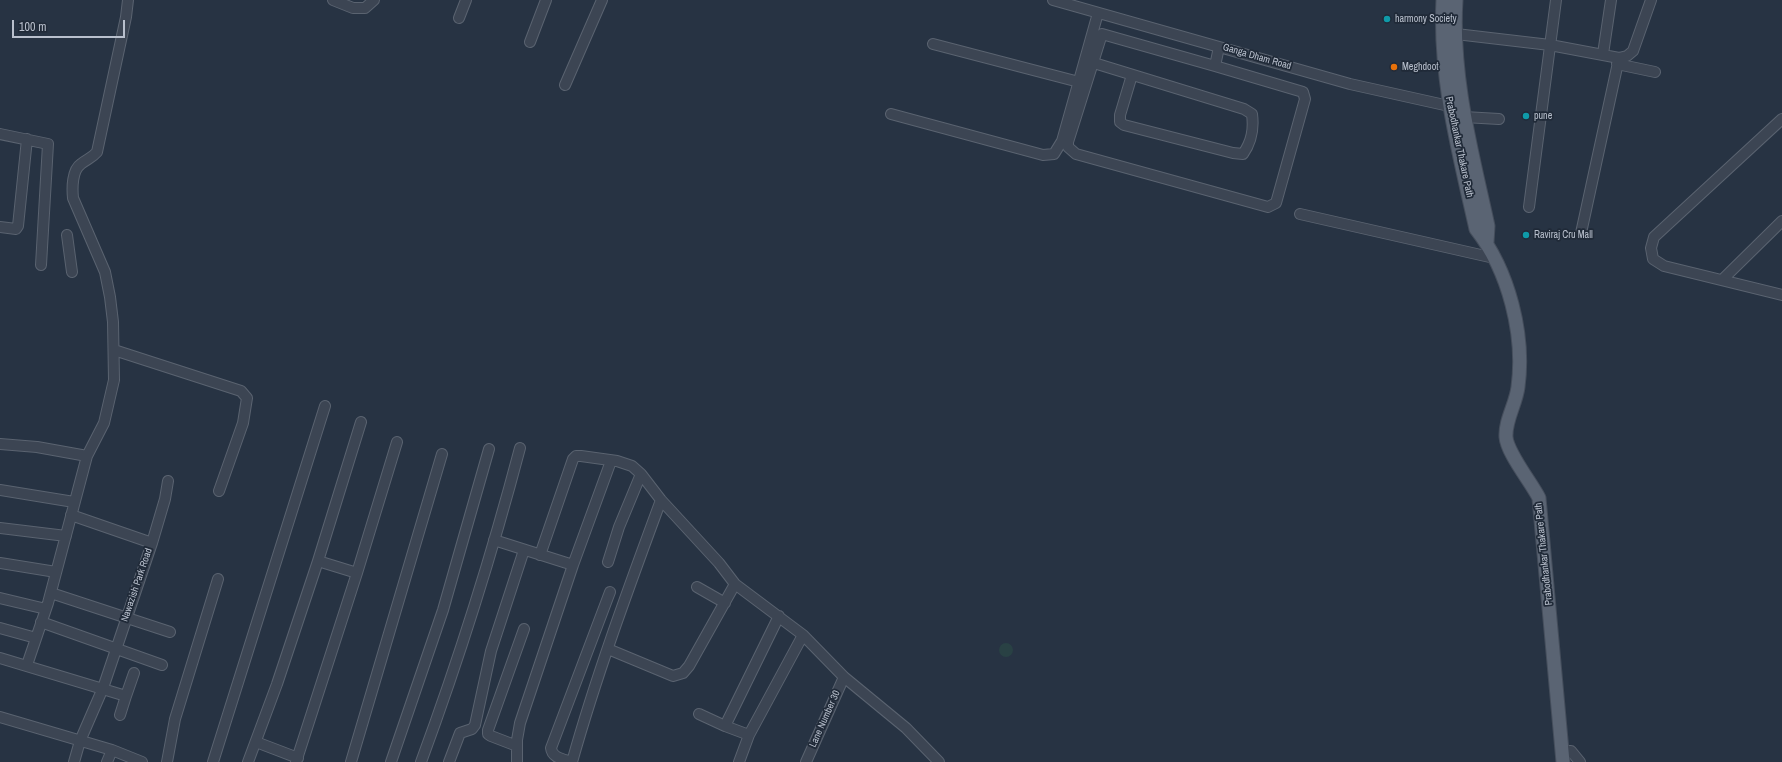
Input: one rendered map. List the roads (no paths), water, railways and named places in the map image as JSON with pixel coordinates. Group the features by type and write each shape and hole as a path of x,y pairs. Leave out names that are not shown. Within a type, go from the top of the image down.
{"main road":[{"name":"Prabodhankar Thakare Path","path":"1443,0 1444,58 1488,226 1487,242"},
{"name":"Prabodhankar Thakare Path","path":"1456,0 1458,109 1476,229 1487,242 1507,288 1516,321 1520,348 1518,389 1508,421 1506,438 1512,454 1532,484 1539,498 1562,757"}],"street":[{"path":"27,665 51,593 87,456 104,423 114,380 114,350 110,297 105,272 72,198 72,188 75,171 80,164 91,159 96,152 126,17 128,0"},
{"path":"333,0 353,8 365,8 374,0"},
{"path":"459,18 466,0"},
{"path":"530,42 546,0"},
{"path":"565,85 602,0"},
{"name":"Ganga Dham Road","path":"1054,0 1350,84 1499,119"},
{"path":"1529,208 1556,0"},
{"path":"1603,54 1611,0"},
{"path":"1581,232 1618,61 1633,51 1651,0"},
{"path":"891,114 1043,155 1054,154 1062,141 1098,13"},
{"path":"1102,34 1215,66 1304,92 1305,99 1276,203 1268,207 1076,154 1068,148 1068,142 1102,34"},
{"path":"1456,34 1550,45 1603,54 1618,61 1655,72"},
{"path":"932,44 1079,82"},
{"path":"1215,66 1219,47"},
{"path":"1094,63 1244,109 1252,114 1254,127 1249,145 1243,154 1233,154 1124,125 1120,122 1120,115 1132,75"},
{"path":"1780,126 1654,237 1651,248 1653,259 1664,266 1782,294"},
{"path":"0,134 48,144 41,265"},
{"path":"0,227 16,229 18,226 27,139"},
{"path":"1300,214 1494,258"},
{"path":"1723,279 1781,223"},
{"path":"67,235 72,272"},
{"path":"114,350 241,391 247,398 243,423 219,491"},
{"path":"213,762 325,406"},
{"path":"248,762 277,684 318,561 361,422"},
{"path":"256,742 297,760 397,442"},
{"path":"0,444 37,447 87,456"},
{"path":"391,762 443,610 489,448"},
{"path":"421,762 442,704 494,540 520,448"},
{"path":"351,762 442,454"},
{"path":"540,555 573,459 576,456 581,456 629,464 642,474 661,500 720,563 735,584 803,634 844,677 906,728 939,762"},
{"path":"517,762 517,746 520,723 572,566 611,461"},
{"path":"608,562 619,527 642,474"},
{"name":"Nawazish Park Road","path":"74,762 80,740 103,688 152,543 165,499 168,480"},
{"path":"0,490 74,502"},
{"path":"610,592 553,741 551,752 554,759 572,762 608,649 661,500"},
{"path":"71,514 152,543"},
{"path":"0,528 66,536"},
{"path":"494,540 572,566"},
{"path":"449,762 460,732 477,727 475,725 491,651 524,550"},
{"path":"318,561 357,573"},
{"path":"0,563 56,572"},
{"path":"167,762 175,719 218,579"},
{"path":"608,649 673,676 684,673 735,584"},
{"path":"697,587 725,603"},
{"path":"51,593 170,632"},
{"path":"0,598 46,609"},
{"path":"725,726 779,616"},
{"path":"41,622 162,665"},
{"path":"0,628 36,638"},
{"path":"517,746 491,736 488,734 488,730 524,629"},
{"path":"739,762 749,735 803,634"},
{"path":"0,658 126,696"},
{"path":"120,715 134,673"},
{"name":"Lane Number 30","path":"806,762 844,677"},
{"path":"699,714 749,735"},
{"path":"0,718 80,740 112,750 142,762"},
{"path":"107,762 112,750"},
{"path":"1562,757 1571,751 1580,762"}],"place":[{"name":"harmony Society","path":"1387,19"},
{"name":"Meghdoot","path":"1394,67"},
{"name":"pune","path":"1526,116"},
{"name":"Raviraj Cru Mall","path":"1526,235"}]}
